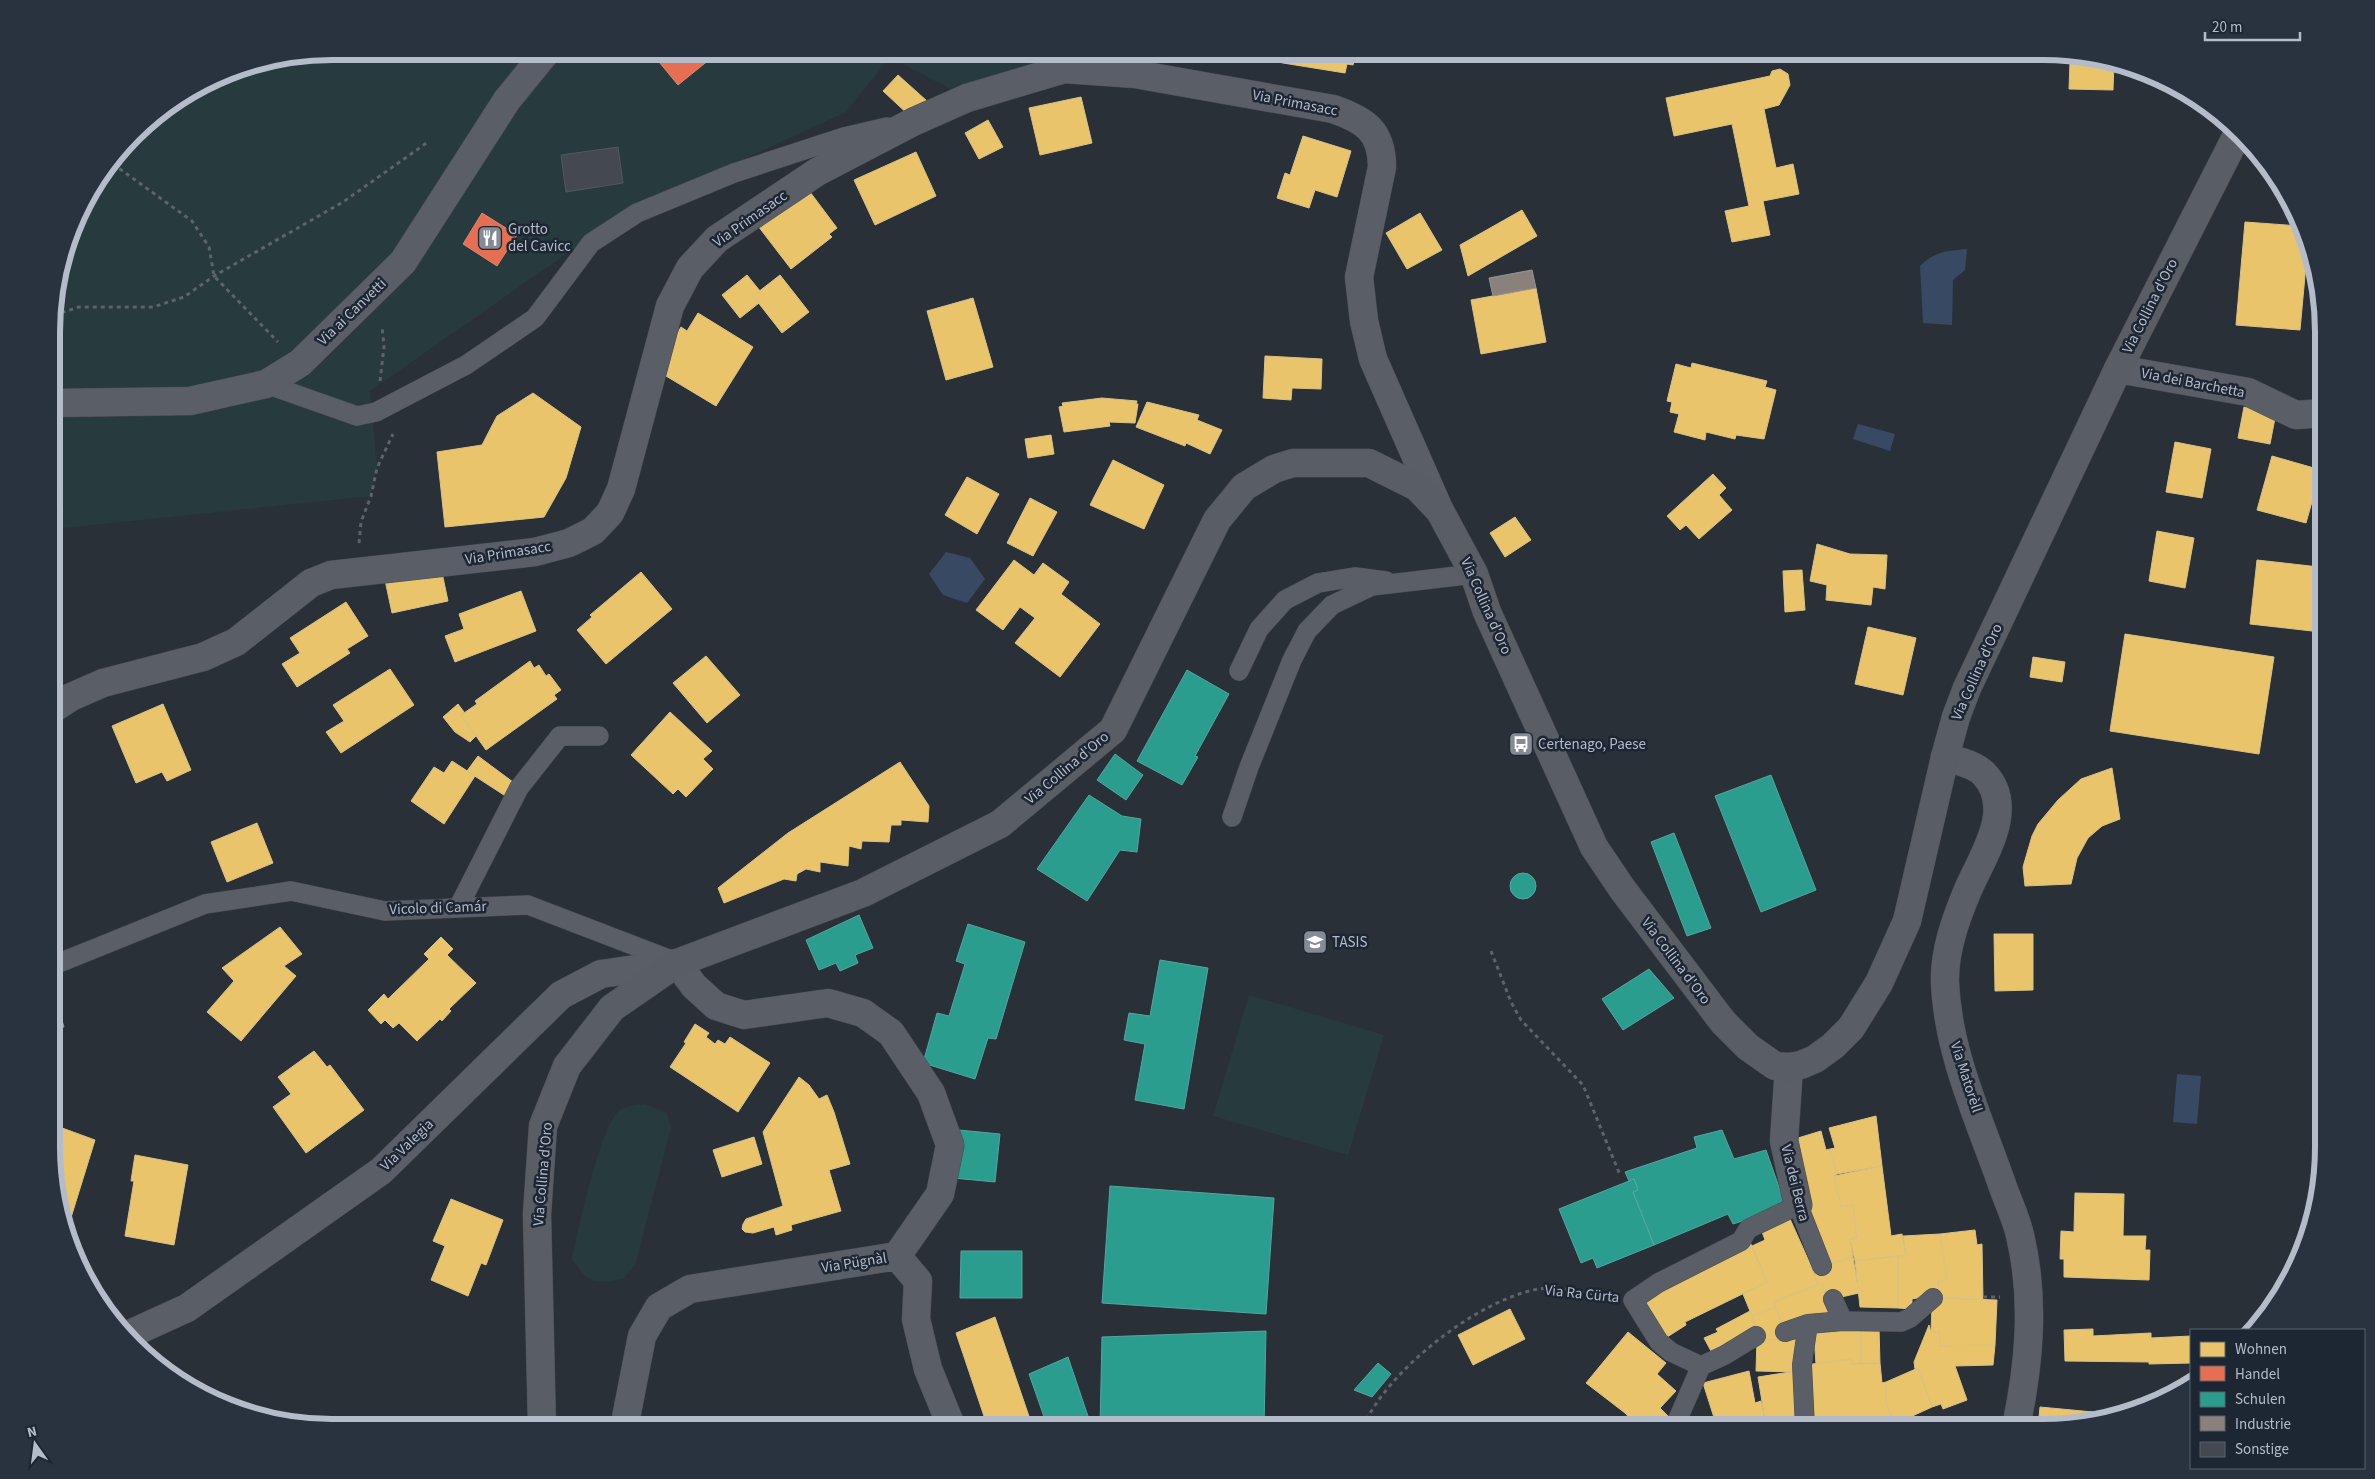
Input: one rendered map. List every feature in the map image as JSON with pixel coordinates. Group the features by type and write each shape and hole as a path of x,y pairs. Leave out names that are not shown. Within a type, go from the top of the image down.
{"street":[{"name":"Via ai Canvetti","path":"60,403 190,401 266,384 300,363 403,262 507,100 540,60"},
{"name":"Via Primasacc","path":"60,704 71,697 102,684 204,657 236,642 311,582 331,575 535,552 569,542 593,531 610,513 621,489 670,306 690,268 717,239 817,172 913,122 967,98 1064,69 1135,74 1333,109 1357,117 1374,132 1382,150 1382,167 1360,277 1364,320 1373,359 1440,511"},
{"name":"Via Collina d'Oro","path":"542,1419 537,1214 544,1126 567,1066 612,1008 678,962 863,894 1000,824 1113,730 1217,520 1244,487 1274,469 1293,463 1369,463 1417,487 1440,511 1474,574 1498,636 1594,847 1623,890 1723,1022 1765,1060 1775,1066 1789,1067 1815,1059 1833,1046 1851,1028 1878,982 1907,921 1945,756 1956,717 1967,688 2118,369 2235,140"},
{"name":"Via dei Barchetta","path":"2118,369 2248,392 2296,414 2315,413"},
{"name":"Via Matorèll","path":"1945,756 1972,766 1983,774 1993,790 1997,804 1994,835 1967,892 1956,921 1948,949 1945,982 1949,1020 1957,1056 2021,1238 2030,1299 2029,1348 2017,1419"},
{"name":"Via Pügnàl","path":"626,1419 642,1336 659,1307 690,1289 897,1256 940,1194 950,1146 931,1093 891,1033 863,1013 828,1003 744,1015 716,1006 694,986 678,962"},
{"name":"Via Valegia","path":"133,1332 187,1308 381,1171 561,995 601,974 678,962"},
{"name":"Via dei Berra","path":"1789,1067 1784,1141 1798,1205"},
{"path":"897,1256 918,1281 916,1320 928,1369 948,1419"}],"lane":[{"name":"Via Primasacc","path":"266,384 357,416 376,412 466,364 535,318 591,243 637,213 734,173 844,137 913,122"},
{"path":"1232,817 1289,669 1307,631 1332,605 1372,586 1474,574"},
{"path":"1239,671 1259,629 1285,600 1318,583 1355,577 1402,583"},
{"path":"458,908 519,788 560,736 598,736"},
{"name":"Vicolo di Camár","path":"60,963 205,904 291,891 385,911 528,905 678,962"},
{"name":"Via dei Berra","path":"1798,1205 1822,1266"},
{"name":"Via Ra Cürta","path":"1633,1300 1658,1283 1741,1241 1748,1229 1798,1205"},
{"path":"1785,1332 1808,1324 1843,1321 1900,1322 1910,1318 1933,1298"},
{"path":"1833,1299 1843,1321"},
{"path":"1633,1300 1659,1342 1671,1352 1701,1366"},
{"path":"1805,1419 1802,1365 1808,1324"},
{"path":"1678,1419 1701,1366 1725,1355 1756,1336"}],"path":[{"path":"61,313 79,307 154,307 184,297 214,276 343,202 428,142"},
{"path":"116,166 192,221 210,247 214,276 258,324 300,363"},
{"path":"376,412 384,347 378,288"},
{"path":"357,573 361,522 371,496 377,468 393,434"},
{"path":"1491,951 1511,1002 1521,1020 1583,1085 1620,1175"},
{"name":"Via Ra Cürta","path":"1367,1419 1375,1404 1406,1368 1429,1346 1457,1326 1502,1300 1541,1288 1633,1300"}],"green space":[{"path":"332,60 888,60 846,112 622,215 370,391 377,468 371,496 60,528 60,332 62,296 69,261 88,212 116,166 166,116 196,96 244,74 296,62"},
{"path":"896,60 1080,60 1064,69 967,98"},
{"path":"1249,995 1384,1035 1348,1155 1213,1116"},
{"path":"645,1104 667,1113 671,1128 635,1265 623,1279 605,1282 592,1280 582,1273 572,1259 597,1157 604,1136 619,1111 628,1107"}],"water":[{"path":"1967,249 1965,270 1953,280 1952,325 1923,323 1920,266 1931,257 1947,251"},
{"path":"1858,424 1895,434 1890,451 1853,439"},
{"path":"946,552 970,558 985,579 967,603 943,595 929,574"},
{"path":"2177,1074 2201,1076 2197,1124 2173,1122"}],"building: Wohnen":[{"path":"1269,60 1284,60 1283,63"},
{"path":"1284,60 1354,60 1353,65 1347,64 1345,73 1283,63"},
{"path":"2070,62 2114,69 2113,90 2069,89"},
{"path":"1780,69 1788,74 1790,85 1779,105 1764,109 1776,168 1793,164 1799,194 1763,201 1770,235 1732,242 1725,211 1749,206 1732,124 1674,136 1666,98 1770,76 1772,71"},
{"path":"898,75 927,101 912,118 883,91"},
{"path":"1081,97 1092,143 1040,155 1029,108"},
{"path":"988,120 1003,147 979,159 965,133"},
{"path":"1303,136 1351,151 1337,197 1315,190 1309,208 1277,198 1285,173 1290,175"},
{"path":"916,152 936,196 875,225 854,180"},
{"path":"807,188 837,228 829,234 832,237 791,269 758,226"},
{"path":"1522,210 1537,236 1468,276 1460,245"},
{"path":"1420,213 1442,250 1407,269 1386,233"},
{"path":"2245,222 2293,225 2306,262 2300,330 2236,325"},
{"path":"747,275 760,291 753,296 759,303 740,318 722,295"},
{"path":"780,275 809,312 782,333 753,296"},
{"path":"1536,288 1546,342 1481,354 1471,300"},
{"path":"973,298 993,367 946,380 927,311"},
{"path":"698,313 753,347 716,406 661,373 671,357 665,353 681,327 687,331"},
{"path":"1265,356 1322,359 1321,389 1292,388 1291,400 1263,398"},
{"path":"1692,363 1767,381 1765,387 1776,390 1764,439 1736,435 1735,439 1706,432 1705,440 1674,432 1679,414 1670,412 1672,402 1667,401 1676,364 1691,368"},
{"path":"533,393 581,427 566,478 544,517 445,527 437,452 482,445 497,416"},
{"path":"1102,398 1137,401 1135,423 1109,422 1110,426 1064,432 1059,407 1063,406 1062,403"},
{"path":"1147,402 1199,415 1197,420 1222,430 1210,454 1186,443 1185,446 1136,427"},
{"path":"2244,407 2276,413 2270,444 2238,438"},
{"path":"1051,435 1054,454 1028,458 1025,439"},
{"path":"2175,442 2211,449 2202,498 2166,492"},
{"path":"2272,456 2315,468 2315,491 2306,523 2257,510"},
{"path":"1113,460 1164,485 1144,529 1090,505"},
{"path":"1713,474 1726,488 1719,495 1732,510 1699,539 1686,525 1680,530 1667,516"},
{"path":"967,477 999,494 977,534 945,515"},
{"path":"1030,498 1057,512 1033,556 1007,543"},
{"path":"1515,517 1531,540 1505,557 1490,533"},
{"path":"2157,531 2194,538 2185,588 2149,581"},
{"path":"1817,544 1850,554 1887,555 1885,589 1873,587 1871,605 1826,600 1827,585 1810,581"},
{"path":"1014,560 1034,575 1043,563 1069,582 1061,594 1100,624 1060,677 1015,643 1035,618 1020,607 1003,630 976,610"},
{"path":"2257,560 2315,567 2315,604 2312,631 2250,624"},
{"path":"441,568 448,601 392,613 385,580"},
{"path":"1802,570 1805,610 1785,612 1783,571"},
{"path":"641,572 672,609 606,664 577,630 592,617 590,615"},
{"path":"521,591 536,631 455,662 445,636 464,629 459,614"},
{"path":"346,602 368,636 347,649 350,653 297,687 282,664 300,653 290,638"},
{"path":"1868,627 1916,638 1903,695 1855,684"},
{"path":"2125,634 2274,657 2259,754 2110,731"},
{"path":"706,656 740,695 707,723 673,683"},
{"path":"2033,657 2065,662 2062,682 2030,677"},
{"path":"530,661 534,668 539,665 546,676 549,674 561,690 554,695 557,699 486,750 461,715 477,704 475,701"},
{"path":"390,669 414,705 341,753 326,732 344,721 333,705"},
{"path":"163,704 191,770 167,781 162,772 136,783 112,726"},
{"path":"458,704 464,712 461,715 476,736 470,742 455,732 443,717"},
{"path":"670,712 712,751 703,759 713,769 686,797 678,789 673,794 631,755"},
{"path":"478,756 517,785 507,797 467,771"},
{"path":"452,761 475,776 444,824 411,801 434,767 444,773"},
{"path":"900,762 929,806 928,822 901,820 901,825 891,825 889,842 862,841 861,849 849,846 848,866 820,862 820,872 806,869 797,874 796,881 784,879 724,903 718,888 788,833"},
{"path":"2112,768 2120,819 2102,826 2088,838 2077,858 2071,884 2025,886 2023,867 2032,836 2038,824 2058,800 2081,779"},
{"path":"257,823 273,863 227,882 211,842"},
{"path":"280,927 302,954 284,966 296,976 241,1041 207,1012 234,981 222,968"},
{"path":"1994,934 2033,934 2033,990 1995,991"},
{"path":"441,937 453,949 447,955 476,983 449,1009 451,1011 442,1021 440,1019 417,1041 399,1023 393,1028 385,1020 381,1024 368,1010 384,994 388,999 429,959 424,954"},
{"path":"695,1024 709,1033 706,1037 715,1044 718,1040 725,1044 730,1037 770,1063 738,1112 670,1067 686,1043 684,1042"},
{"path":"314,1051 327,1067 330,1065 364,1110 306,1153 273,1107 291,1094 278,1077"},
{"path":"799,1077 809,1085 819,1099 827,1095 834,1112 850,1164 829,1170 841,1211 791,1225 792,1230 776,1235 774,1227 753,1233 745,1232 742,1229 746,1219 783,1206 763,1132"},
{"path":"1876,1116 1882,1166 1837,1174 1830,1149 1835,1148 1829,1128"},
{"path":"60,1127 95,1140 70,1221 62,1183"},
{"path":"1821,1131 1826,1150 1830,1149 1837,1174 1834,1176 1841,1207 1853,1205 1857,1238 1850,1239 1853,1257 1827,1265 1788,1141"},
{"path":"754,1137 762,1164 722,1177 713,1150"},
{"path":"135,1155 188,1165 174,1245 125,1236 134,1181 131,1181"},
{"path":"1882,1166 1891,1236 1902,1234 1906,1255 1855,1261 1850,1239 1857,1238 1853,1205 1841,1207 1834,1176"},
{"path":"2075,1193 2124,1194 2123,1236 2146,1236 2145,1250 2150,1250 2149,1280 2064,1277 2064,1259 2060,1259 2061,1231 2074,1232"},
{"path":"451,1199 503,1220 486,1265 481,1263 468,1296 431,1280 445,1246 433,1241"},
{"path":"1790,1219 1818,1285 1776,1301 1774,1302 1776,1307 1752,1316 1743,1294 1767,1282 1752,1246 1765,1240 1761,1229"},
{"path":"1975,1230 1977,1245 1982,1244 1983,1300 1947,1298 1934,1307 1939,1294 1938,1281 1947,1279 1940,1234"},
{"path":"1940,1234 1947,1279 1938,1281 1939,1294 1912,1299 1912,1309 1898,1308 1898,1256 1906,1255 1903,1236"},
{"path":"1750,1242 1767,1282 1685,1322 1686,1325 1664,1339 1645,1300"},
{"path":"1898,1256 1898,1308 1860,1307 1855,1261"},
{"path":"1853,1257 1859,1293 1828,1300 1822,1283 1818,1285 1812,1268"},
{"path":"1822,1283 1833,1312 1783,1327 1774,1302"},
{"path":"1947,1298 1997,1300 1995,1345 1940,1346 1939,1332 1931,1332 1932,1307"},
{"path":"1776,1307 1787,1340 1757,1339 1757,1329 1752,1316"},
{"path":"1510,1309 1525,1339 1473,1365 1458,1335"},
{"path":"1750,1311 1756,1327 1711,1351 1704,1338 1718,1332 1716,1329"},
{"path":"995,1317 1030,1419 985,1419 956,1333"},
{"path":"1929,1325 1931,1332 1939,1332 1940,1346 1995,1345 1993,1365 1955,1366 1967,1400 1943,1409 1941,1404 1932,1407 1918,1368 1915,1369 1914,1362"},
{"path":"1819,1326 1861,1328 1861,1363 1851,1364 1851,1359 1816,1364 1814,1336"},
{"path":"1861,1328 1879,1328 1880,1363 1861,1363"},
{"path":"2093,1329 2093,1336 2151,1333 2151,1338 2190,1336 2190,1363 2149,1364 2149,1362 2065,1361 2064,1330"},
{"path":"1628,1332 1666,1363 1657,1374 1676,1391 1660,1408 1668,1416 1665,1419 1631,1419 1586,1383"},
{"path":"1757,1339 1801,1340 1800,1372 1756,1371"},
{"path":"1851,1359 1851,1364 1880,1363 1882,1383 1886,1382 1886,1403 1893,1419 1807,1419 1804,1365"},
{"path":"1918,1368 1932,1407 1906,1419 1893,1419 1886,1403 1886,1382"},
{"path":"1749,1371 1755,1403 1761,1401 1765,1419 1714,1419 1703,1383"},
{"path":"1800,1372 1803,1419 1765,1419 1758,1377"},
{"path":"2040,1407 2101,1413 2079,1417 2039,1419"}],"building: Handel":[{"path":"657,60 709,60 678,85"},
{"path":"482,213 517,235 497,266 463,244"}],"building: Schulen":[{"path":"1187,670 1229,694 1195,756 1198,757 1182,785 1137,761"},
{"path":"1115,754 1143,775 1126,800 1097,780"},
{"path":"1771,775 1816,890 1761,912 1715,796"},
{"path":"1089,795 1122,816 1141,819 1137,852 1120,850 1087,901 1037,869"},
{"path":"1674,833 1711,928 1687,936 1651,842"},
{"path":"1523,873 1532,877 1536,886 1532,895 1523,899 1514,895 1510,886 1514,877"},
{"path":"859,915 873,948 855,955 858,963 840,971 836,963 819,970 806,940"},
{"path":"968,924 1025,942 996,1039 988,1038 975,1079 923,1063 937,1013 949,1016 965,964 956,961"},
{"path":"1160,960 1208,968 1184,1109 1135,1100 1145,1044 1124,1040 1129,1013 1150,1016"},
{"path":"1649,969 1674,998 1623,1030 1602,999"},
{"path":"959,1130 1000,1134 995,1182 953,1178"},
{"path":"1722,1130 1734,1159 1766,1150 1786,1207 1733,1224 1728,1214 1654,1245 1633,1192 1638,1190 1634,1179 1629,1181 1625,1172 1697,1148 1694,1137"},
{"path":"1634,1179 1638,1190 1633,1192 1654,1245 1597,1268 1593,1258 1581,1263 1559,1209"},
{"path":"1110,1186 1274,1198 1266,1314 1102,1303"},
{"path":"961,1251 1022,1251 1022,1298 960,1298"},
{"path":"1266,1331 1264,1419 1100,1419 1102,1337"},
{"path":"1068,1357 1089,1419 1045,1419 1029,1374"},
{"path":"1378,1363 1391,1374 1372,1397 1354,1390"}],"building: Industrie":[{"path":"1532,270 1536,288 1493,296 1489,278"},
{"path":"60,1014 64,1027 60,1028"}],"building: Sonstige":[{"path":"618,147 623,183 566,192 561,155"}],"place":[{"name":"Grotto del Cavicc","path":"490,238"},
{"name":"Certenago, Paese","path":"1521,744"},
{"name":"TASIS","path":"1315,942"}]}
